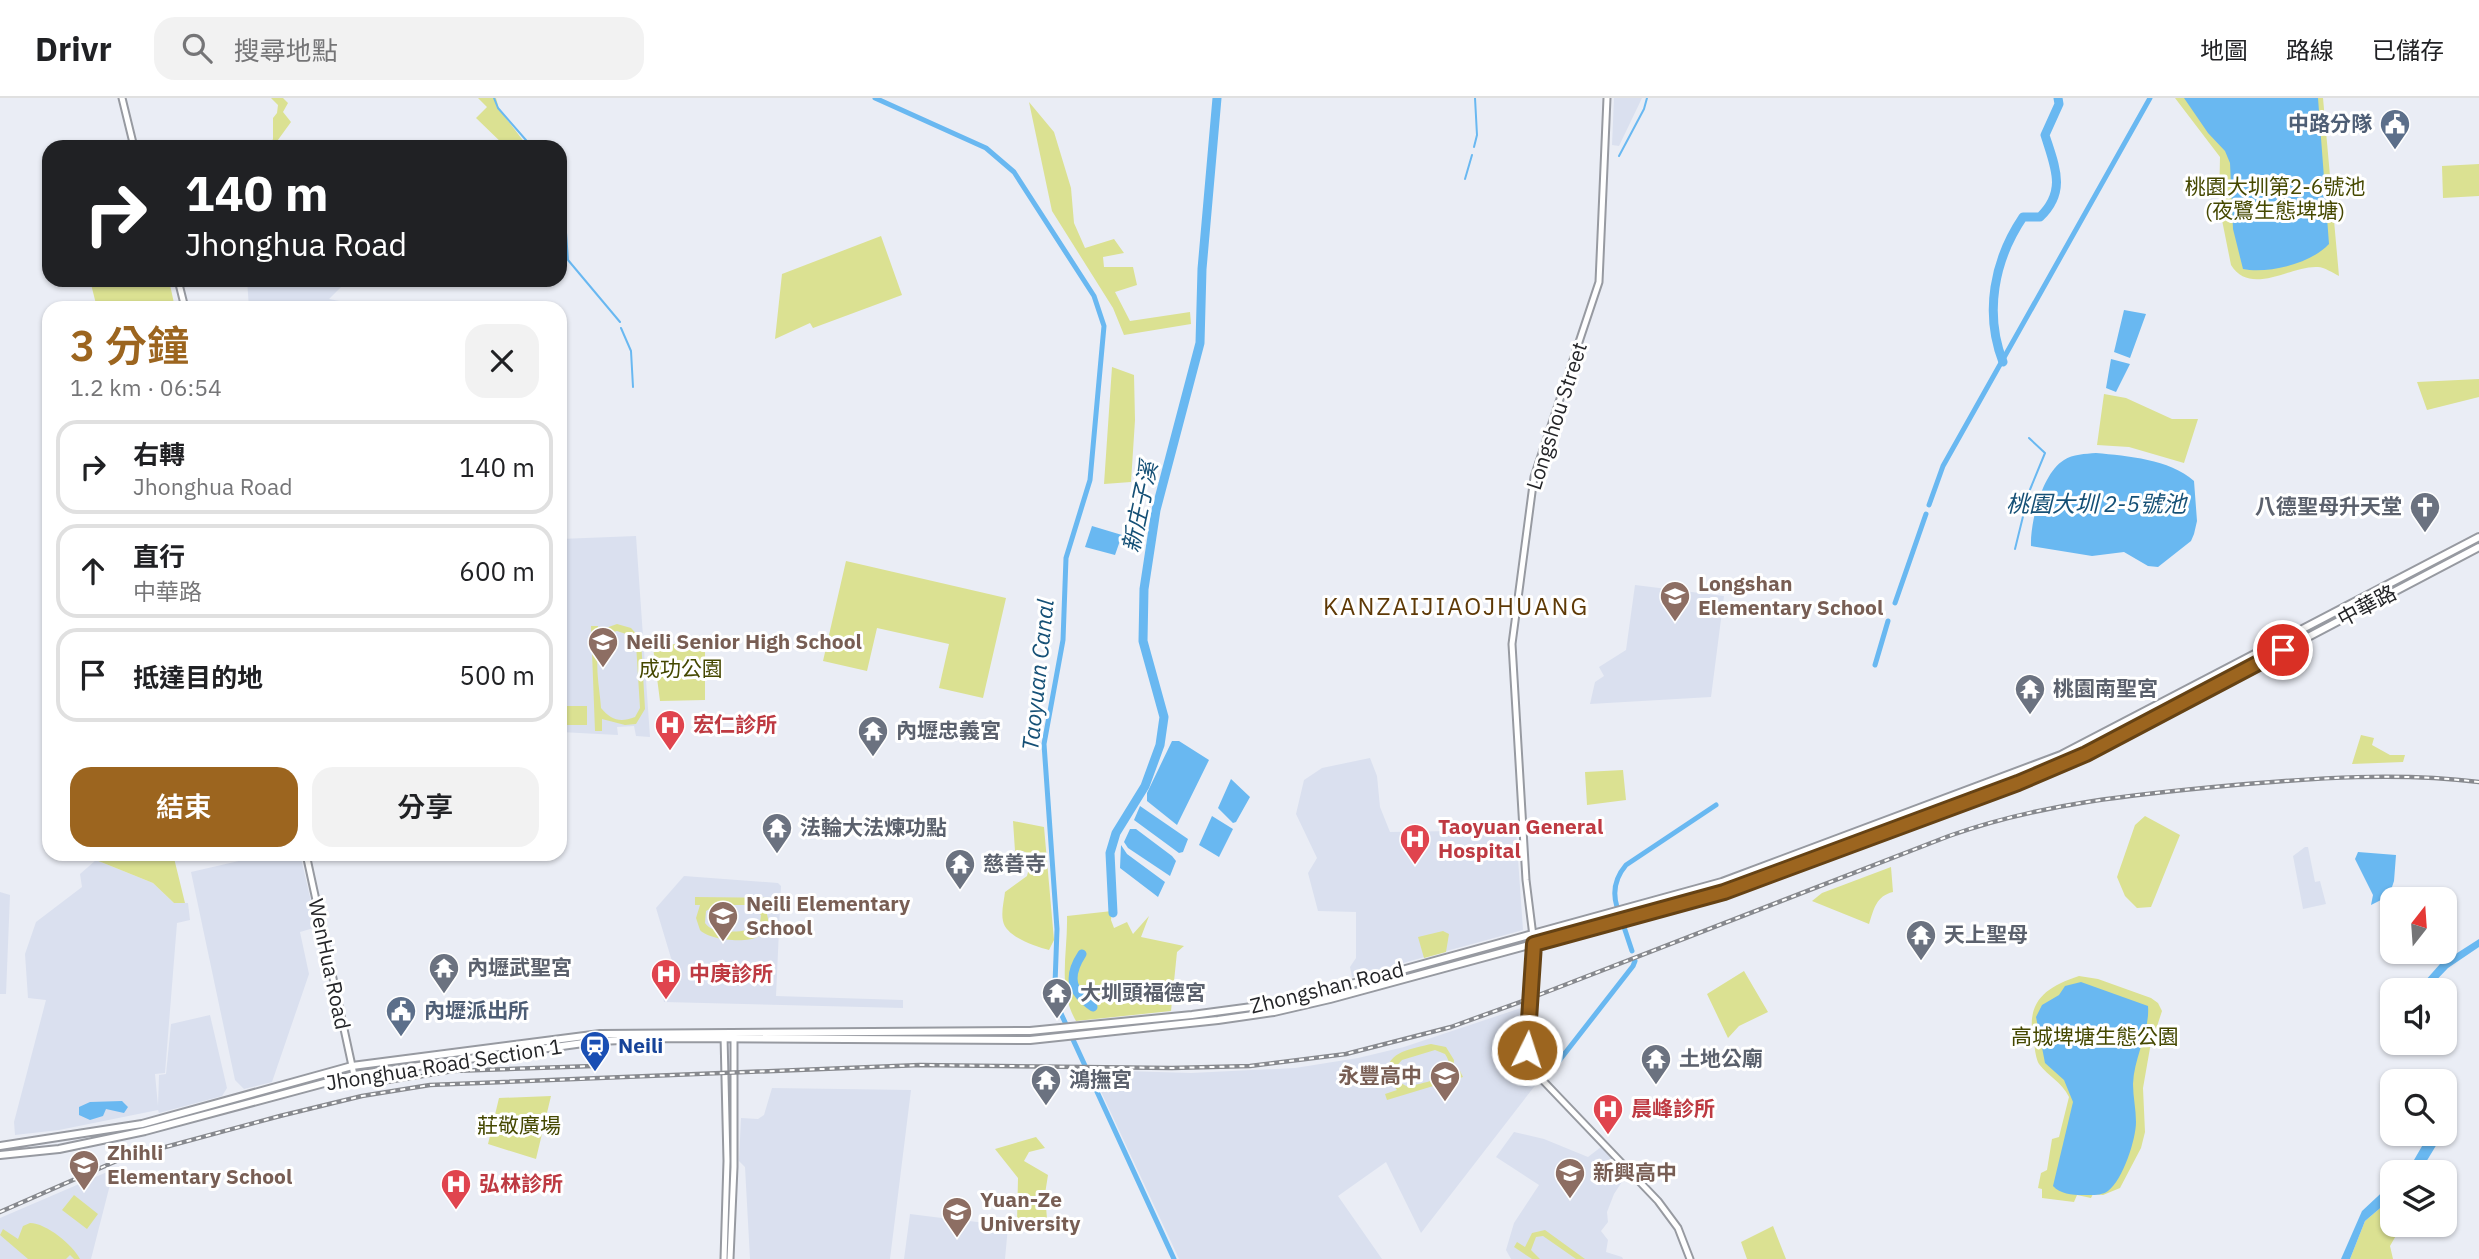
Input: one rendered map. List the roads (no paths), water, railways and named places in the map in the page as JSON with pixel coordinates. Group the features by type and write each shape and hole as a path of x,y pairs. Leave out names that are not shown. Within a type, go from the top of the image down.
{"main road":[{"name":"Zhongshan Road","path":"1061,1028 1264,1007 1722,882 2061,755 2479,537"},
{"name":"中華路","path":"1534,944 1724,892 2018,783 2086,754 2479,547"},
{"name":"Zhongshan Road","path":"1065,1037 1274,1012 1534,944"},
{"name":"Jhonghua Road Section 1","path":"0,1146 142,1124 352,1066 600,1034 734,1035 1030,1031 1061,1028"},
{"name":"Jhonghua Road Section 1","path":"0,1155 59,1149 145,1131 354,1075 598,1041 724,1035"},
{"name":"Jhonghua Road Section 1","path":"734,1035 924,1041 1065,1037"}],"street":[{"path":"122,98 132,140"},
{"name":"Longshou Street","path":"1606,98 1597,293 1535,477 1514,617 1513,667 1534,944 1527,1050 1531,1068 1658,1200 1678,1228 1690,1259"},
{"name":"WenHua Road","path":"308,861 354,1075"},
{"path":"724,1035 727,1161 724,1259"},
{"path":"730,1259 734,1167 734,1035"}],"water":[{"name":"桃園大圳第2-6號池 (夜鷺生態埤塘)","path":"2184,98 2318,98 2329,244 2312,257 2289,266 2265,270 2243,269 2233,229 2230,163 2225,151 2208,133"},
{"path":"2124,310 2146,314 2130,358 2114,352"},
{"path":"2111,359 2130,364 2116,392 2106,388"},
{"name":"桃園大圳 2-5號池","path":"2096,453 2160,463 2194,481 2197,521 2194,534 2191,541 2158,567 2148,566 2124,552 2092,556 2031,546 2035,512 2049,476 2056,466 2068,458"},
{"path":"1092,526 1122,535 1115,555 1085,547"},
{"path":"1172,741 1179,741 1209,760 1177,825 1147,801 1147,793"},
{"path":"1231,779 1250,797 1233,823 1218,808"},
{"path":"1140,806 1188,839 1183,852 1179,853 1134,820"},
{"path":"1212,816 1233,829 1219,857 1199,845"},
{"path":"1130,829 1136,829 1172,856 1176,861 1170,876 1128,848 1124,842"},
{"path":"1121,845 1127,854 1165,882 1158,897 1120,868"},
{"path":"2358,852 2396,855 2392,887 2380,887 2380,900 2371,905 2373,895 2355,859"},
{"path":"2479,939 2479,947 2457,962 2457,953"},
{"path":"2440,964 2454,964 2438,978 2428,978"},
{"name":"高城埤塘生態公園","path":"2081,982 2148,1006 2147,1025 2134,1074 2136,1122 2131,1148 2114,1186 2105,1193 2096,1195 2066,1194 2053,1186 2073,1102 2064,1080 2045,1063 2036,1017 2042,1005 2059,995 2065,986"},
{"path":"122,1101 128,1107 124,1113 106,1109 103,1116 90,1120 79,1115 79,1107 90,1102"},
{"path":"2422,1146 2436,1146 2427,1160 2414,1160"},
{"path":"2380,1194 2380,1208 2365,1221 2350,1259 2341,1259 2362,1211"}],"waterway":[{"path":"494,98 498,108 526,140"},
{"name":"Taoyuan Canal","path":"875,98 986,148 1014,172 1094,296 1104,326 1090,480 1066,558 1063,640 1044,744 1057,929 1055,984 1058,1007 1174,1259"},
{"name":"新庄子溪","path":"1113,913 1110,853 1116,833 1145,786 1160,745 1164,717 1143,641 1144,589 1156,510 1200,343 1202,269 1217,98"},
{"path":"1474,147 1477,135 1475,98"},
{"path":"1619,156 1647,98"},
{"path":"2003,362 1994,325 1995,287 2005,251 2023,217 2040,217 2054,198 2055,168 2045,135 2059,104 2058,98"},
{"path":"1929,505 1943,466 2150,98"},
{"path":"1465,179 1472,155"},
{"path":"567,246 568,260 620,322"},
{"path":"621,328 631,351 633,387"},
{"path":"2015,549 2029,492 2045,453 2029,438"},
{"path":"1895,603 1926,514"},
{"path":"1875,665 1888,621"},
{"path":"1617,907 1616,885 1626,865 1716,805"},
{"path":"1623,924 1632,951"},
{"name":"新庄子溪","path":"1082,954 1074,970 1074,984 1080,996 1093,1007"},
{"path":"1548,1075 1635,961"}],"railway":[{"path":"0,1212 121,1159 362,1096 430,1085 920,1065 1172,1068 1250,1066 1346,1054 1451,1027 1949,836 2019,815 2126,796 2296,780 2418,777 2479,782"},
{"path":"381,1083 453,1071 593,1066"}],"place":[{"name":"中路分隊","path":"2395,151"},
{"name":"八德聖母升天堂","path":"2425,534"},
{"name":"Longshan Elementary School","path":"1675,623"},
{"name":"Neili Senior High School","path":"603,669"},
{"name":"桃園南聖宮","path":"2030,716"},
{"name":"宏仁診所","path":"670,752"},
{"name":"內壢忠義宮","path":"873,758"},
{"name":"法輪大法煉功點","path":"777,855"},
{"name":"Taoyuan General Hospital","path":"1415,866"},
{"name":"慈善寺","path":"960,891"},
{"name":"Neili Elementary School","path":"723,943"},
{"name":"天上聖母","path":"1921,962"},
{"name":"內壢武聖宮","path":"444,995"},
{"name":"中庚診所","path":"666,1001"},
{"name":"大圳頭福德宮","path":"1057,1020"},
{"name":"內壢派出所","path":"401,1038"},
{"name":"Neili","path":"595,1073"},
{"name":"土地公廟","path":"1656,1086"},
{"name":"永豐高中","path":"1445,1103"},
{"name":"鴻撫宮","path":"1046,1107"},
{"name":"晨峰診所","path":"1608,1136"},
{"name":"Zhihli Elementary School","path":"84,1192"},
{"name":"新興高中","path":"1570,1200"},
{"name":"弘林診所","path":"456,1211"},
{"name":"Yuan-Ze University","path":"957,1239"}],"district":[{"name":"KANZAIJIAOJHUANG","path":"1456,607"}],"park label":[{"name":"成功公園","path":"681,669"},
{"name":"莊敬廣場","path":"519,1126"}]}
